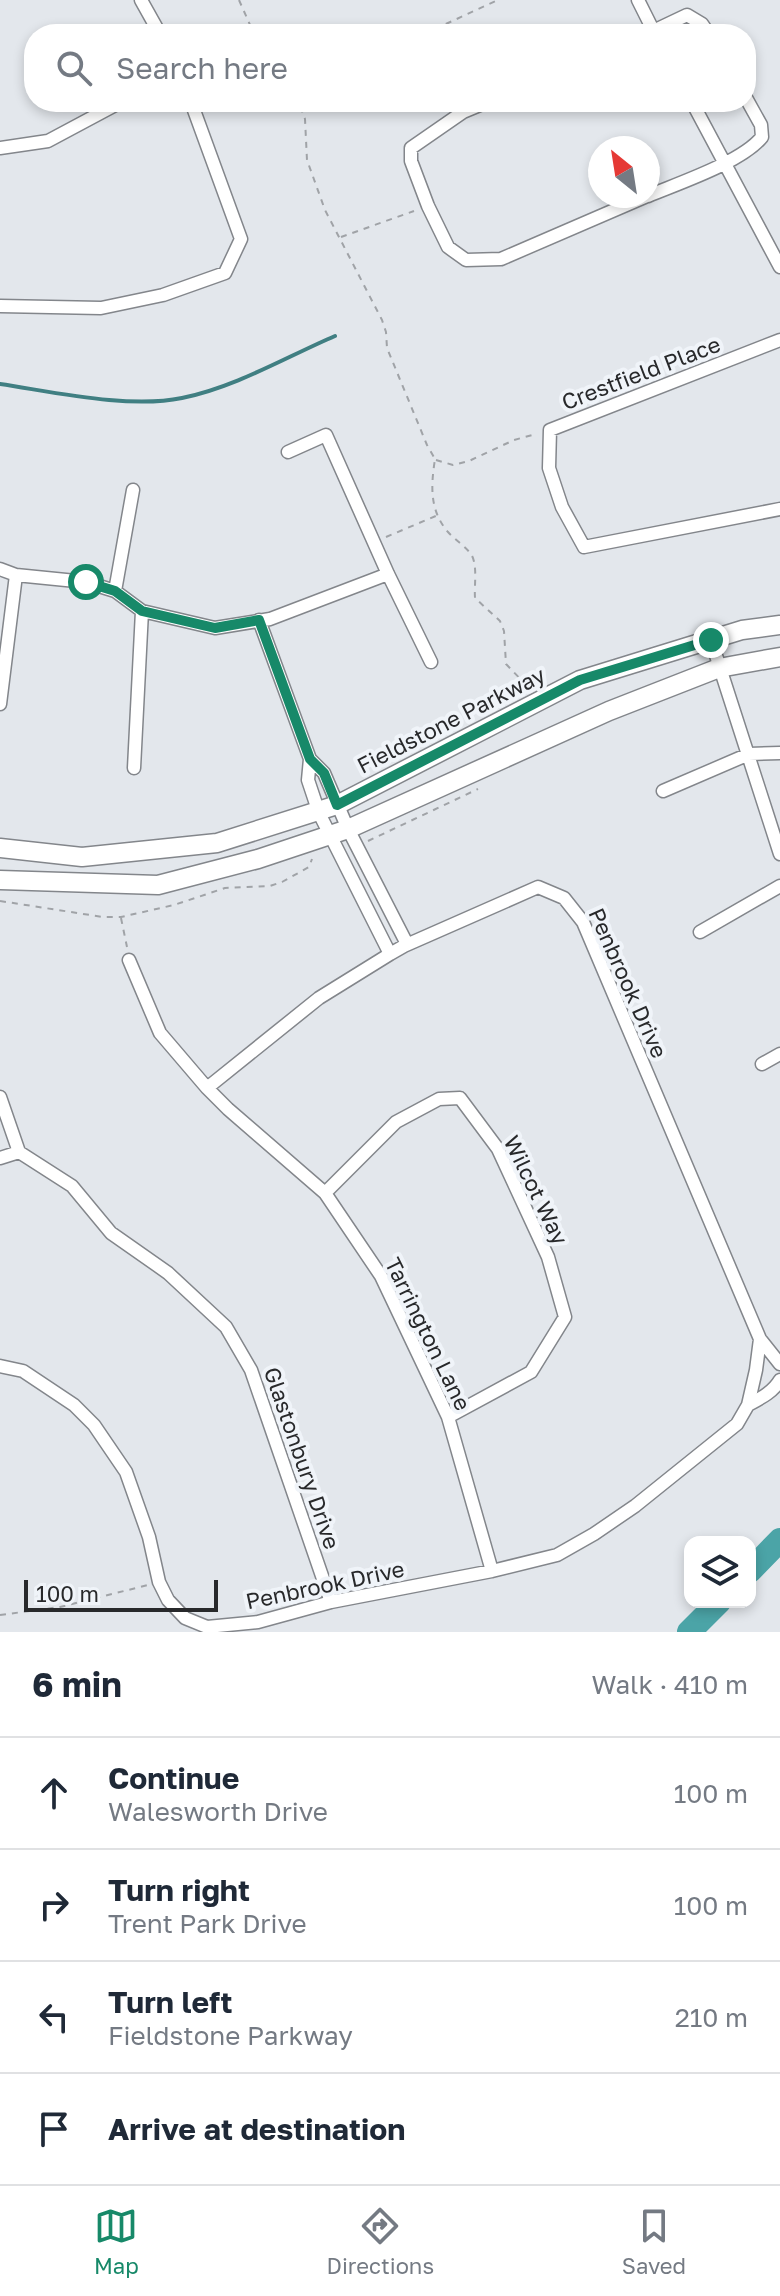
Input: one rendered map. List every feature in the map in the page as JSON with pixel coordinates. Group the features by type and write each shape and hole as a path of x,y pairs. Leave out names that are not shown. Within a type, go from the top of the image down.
{"street":[{"path":"141,0 154,24"},
{"path":"638,0 648,24"},
{"path":"670,24 687,15 702,24"},
{"path":"0,148 48,141 102,112"},
{"path":"0,306 101,308 163,295 225,273 241,239 195,112"},
{"path":"463,112 411,148 411,161 448,247 466,260 501,259 620,208"},
{"path":"697,112 780,267"},
{"path":"660,191 725,163 755,146 762,137 761,125 754,112"},
{"name":"Crestfield Place","path":"780,340 550,430 549,468 562,507 584,547 780,509"},
{"path":"288,452 326,435 431,662"},
{"path":"115,591 133,490"},
{"path":"0,569 16,575 86,582 115,591 142,611 215,628 270,619 388,574"},
{"path":"0,704 16,575"},
{"path":"134,768 142,611"},
{"path":"259,620 310,759 324,773 348,829 407,944"},
{"name":"Fieldstone Parkway","path":"0,848 82,857 217,843 337,805 580,680 742,630 780,625"},
{"path":"711,640 780,854"},
{"path":"0,880 158,885 258,859 348,829 609,711 719,668 780,657"},
{"path":"663,791 749,754 780,753"},
{"path":"310,759 308,780 319,813 390,954"},
{"path":"700,932 780,886"},
{"name":"Penbrook Drive","path":"207,1088 319,998 407,944 538,887 564,898 583,922 760,1339 780,1364"},
{"name":"Tarrington Lane","path":"129,960 160,1033 207,1088 325,1193 381,1276 448,1417 492,1571"},
{"path":"762,1064 780,1054"},
{"path":"0,1097 19,1152 0,1158"},
{"name":"Wilcot Way","path":"325,1193 396,1122 439,1099 460,1098 498,1149 548,1257 565,1317 531,1372 448,1417"},
{"name":"Glastonbury Drive","path":"19,1152 72,1186 111,1233 168,1273 226,1327 251,1370 331,1602"},
{"name":"Penbrook Drive","path":"0,1366 23,1371 74,1405 94,1425 126,1472 149,1537 159,1582 168,1600 185,1618 207,1627 258,1622 331,1602 492,1571 557,1555 635,1506 737,1424 748,1405 760,1339"},
{"name":"Penbrook Drive","path":"748,1405 776,1387 780,1380"}],"path":[{"path":"239,0 249,24"},
{"path":"446,24 498,0"},
{"path":"302,112 307,160 325,210 382,320 387,348 435,459 430,488 438,515 445,529 471,554 476,568 475,598 500,621 504,631 506,664 530,689"},
{"path":"340,238 428,206"},
{"path":"435,459 453,465 469,461 514,440 550,430"},
{"path":"374,542 438,515"},
{"path":"121,917 129,960"},
{"path":"0,1615 60,1607 159,1582"}],"waterway":[{"path":"0,384 115,401 182,398 241,379 335,336"},
{"path":"756,1565 780,1540"},
{"path":"689,1632 713,1608"}],"route":[{"path":"86,582 115,591 142,611 215,628 259,620 310,759 324,773 337,805 580,680 711,640"}]}
